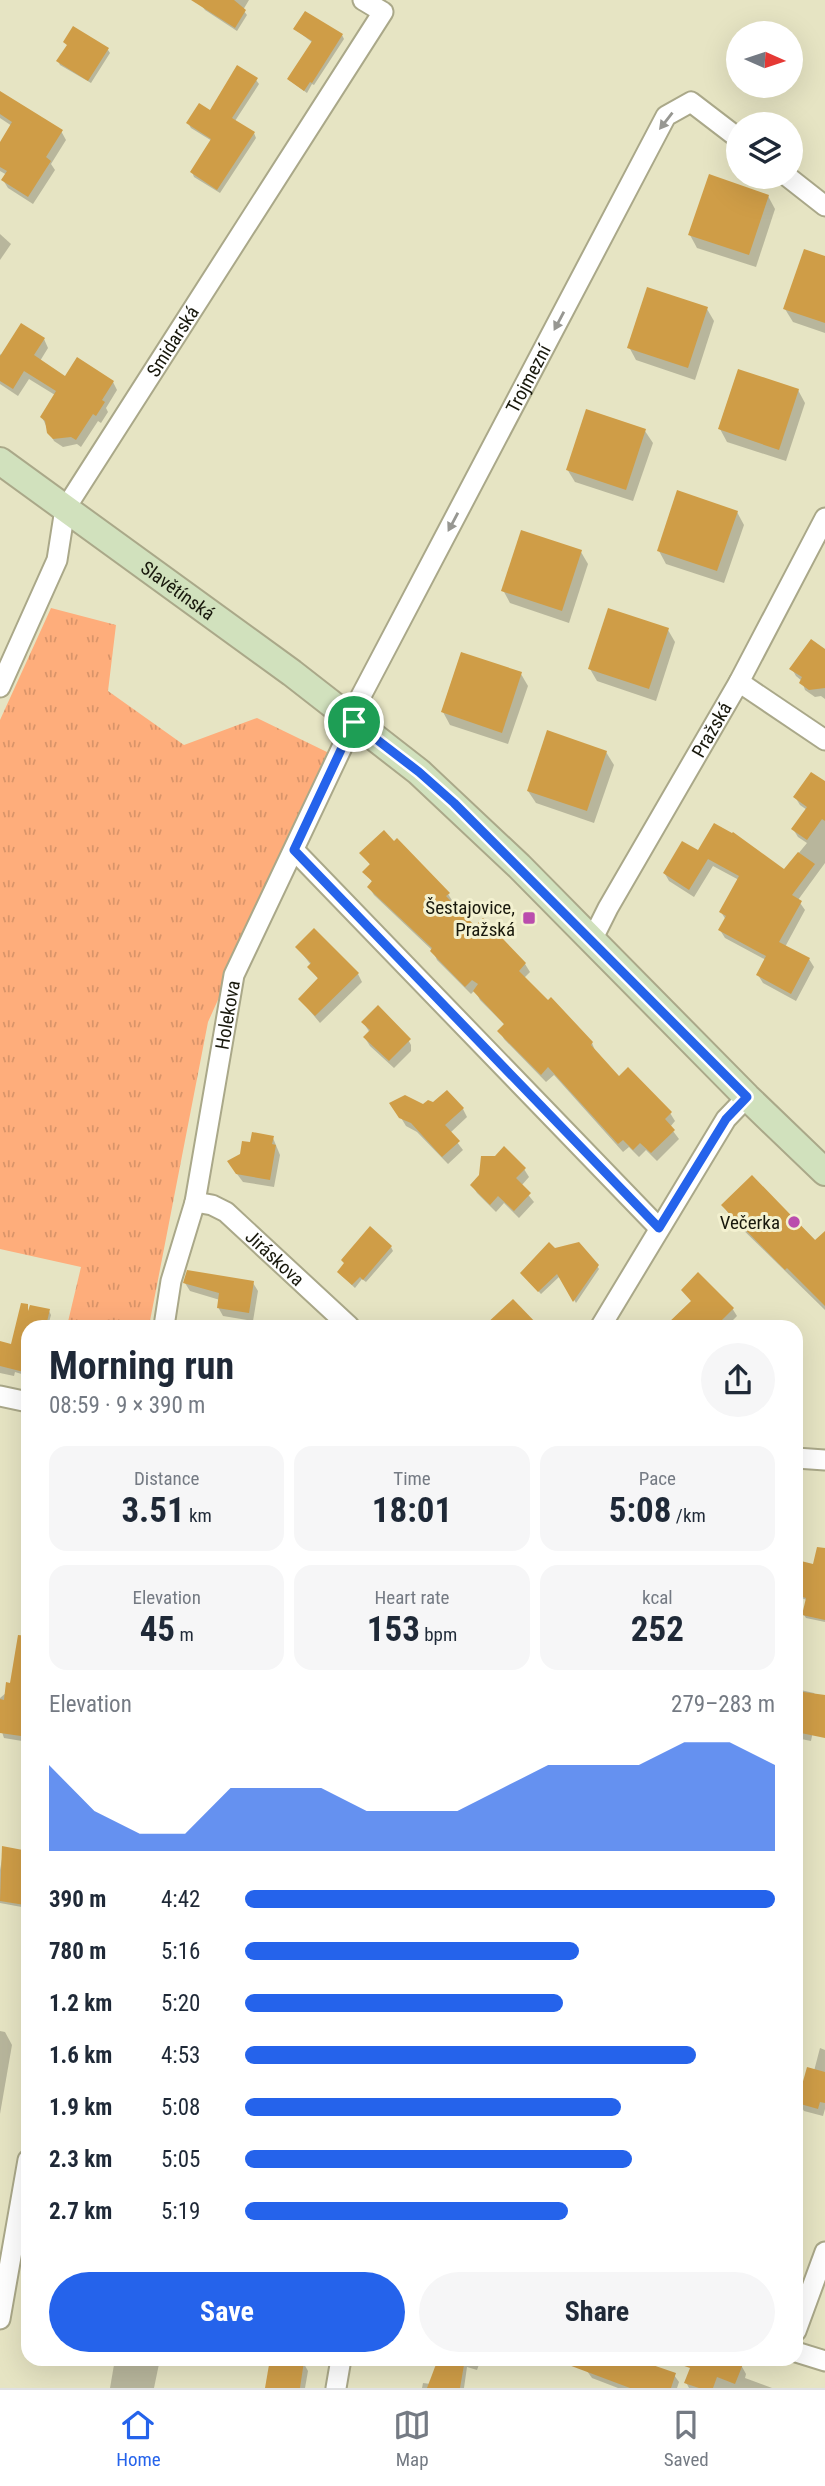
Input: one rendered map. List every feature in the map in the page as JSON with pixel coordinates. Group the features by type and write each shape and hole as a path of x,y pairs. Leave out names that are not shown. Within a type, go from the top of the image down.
{"street":[{"name":"Smidarská","path":"0,687 57,560 65,509 383,12 363,0"},
{"name":"Trojmezní","path":"354,722 361,696 666,116 691,102 726,129"},
{"path":"803,188 825,205"},
{"name":"Slavětínská","path":"0,461 292,673 437,787 825,1172"},
{"name":"Pražská","path":"592,940 739,681 825,518"},
{"path":"739,681 825,740"},
{"name":"Holekova","path":"165,1320 171,1281 195,1202 234,975 354,722"},
{"path":"294,850 659,1228"},
{"path":"605,1320 726,1119 747,1097"},
{"name":"Jiráskova","path":"195,1202 212,1205 226,1212 343,1320"},
{"path":"0,1396 21,1400"},
{"path":"803,1458 825,1460"},
{"path":"0,2319 21,2200"},
{"path":"803,2312 825,2252"},
{"path":"803,2354 825,2361"},
{"path":"336,2388 340,2366"}],"green space":[{"path":"51,608 116,625 108,691 184,745 257,718 329,753 208,1022 150,1320 68,1320 81,1267 0,1249 0,720"}],"building":[{"path":"191,0 234,0 246,10 235,28"},
{"path":"305,11 343,34 304,91 287,79 312,41 293,29"},
{"path":"73,26 109,48 88,81 56,61 67,45 63,42"},
{"path":"237,65 258,78 232,118 255,132 217,190 190,172 211,139 186,123 199,103 210,110"},
{"path":"0,91 63,130 46,157 51,161 28,197 1,180 7,171 0,167 0,142 12,122 0,114"},
{"path":"709,174 726,180 726,189 752,189 769,195 749,255 688,235"},
{"path":"804,249 825,256 825,323 783,309"},
{"path":"647,287 708,307 688,368 627,348"},
{"path":"21,323 45,338 34,355 65,376 77,357 114,381 96,416 93,414 76,440 71,437 53,439 47,433 45,421 40,417 56,391 24,371 13,389 0,381 0,356"},
{"path":"738,369 799,389 779,450 718,429"},
{"path":"586,409 646,429 626,490 566,470"},
{"path":"677,490 738,511 717,571 657,551"},
{"path":"521,530 582,550 562,611 501,591"},
{"path":"608,608 669,628 649,689 588,669"},
{"path":"811,639 825,649 825,688 809,690 799,683 802,677 789,669"},
{"path":"461,652 522,672 502,733 441,712"},
{"path":"547,730 607,751 587,811 527,791"},
{"path":"811,772 825,781 825,821 822,819 807,840 791,829 807,807 793,797"},
{"path":"714,823 733,832 784,869 798,852 815,864 792,895 802,901 779,942 810,958 791,994 756,975 766,956 718,930 726,916 719,912 739,876 708,859 689,890 663,873 682,841 698,850"},
{"path":"384,830 394,841 397,838 450,893 446,896 475,926 483,918 526,963 519,971 548,1000 551,997 593,1042 591,1045 619,1076 628,1067 672,1112 665,1119 675,1130 651,1153 640,1143 633,1150 623,1140 618,1144 548,1067 541,1075 497,1031 504,1024 473,991 478,984 472,980 465,987 430,951 432,948 367,887 372,881 362,872 370,864 359,853"},
{"path":"314,928 359,973 315,1016 298,999 318,978 307,967 311,963 295,947"},
{"path":"378,1005 411,1039 389,1061 363,1037 370,1030 361,1022"},
{"path":"447,1090 464,1108 445,1125 460,1141 442,1157 411,1123 399,1118 389,1103 405,1095 423,1104 428,1100 433,1102"},
{"path":"252,1132 274,1136 272,1144 276,1145 270,1180 236,1174 227,1161 240,1154 242,1141 250,1142"},
{"path":"504,1146 526,1168 516,1178 531,1193 514,1211 498,1196 490,1205 470,1185 479,1175 481,1156 495,1156"},
{"path":"752,1175 815,1240 825,1231 825,1306 721,1205"},
{"path":"370,1226 392,1246 363,1280 360,1277 352,1285 337,1272 344,1263 341,1260"},
{"path":"549,1242 555,1248 579,1242 599,1265 573,1302 557,1274 538,1292 520,1273"},
{"path":"187,1270 254,1281 249,1313 217,1308 219,1293 183,1283"},
{"path":"698,1272 734,1308 722,1320 671,1320 691,1301 681,1290"},
{"path":"513,1299 533,1320 490,1320"},
{"path":"21,1303 28,1304 28,1311 30,1305 50,1309 47,1320 21,1320 21,1371 0,1366 0,1341 11,1344"},
{"path":"817,1547 825,1548 825,1620 803,1615 806,1598 803,1597 803,1562 813,1564"},
{"path":"18,1635 21,1635 21,1736 0,1733 0,1699 4,1700 6,1682 10,1683"},
{"path":"803,1692 825,1695 825,1738 803,1733"},
{"path":"2,1846 21,1850 21,1904 0,1901"},
{"path":"807,2067 825,2072 825,2103 820,2102 818,2109 803,2105 803,2081"},
{"path":"269,2366 303,2366 300,2388 265,2388"},
{"path":"435,2366 464,2366 460,2388 427,2388"},
{"path":"571,2366 656,2366 676,2373 671,2388 630,2388"},
{"path":"684,2366 742,2366 735,2384 717,2377 713,2388 699,2388 684,2383 690,2368"}],"place":[{"name":"Šestajovice, Pražská","path":"529,918"},
{"name":"Večerka","path":"794,1222"}],"route":[{"path":"354,722 454,803 747,1097 726,1119 659,1228 294,850 354,722"}]}
